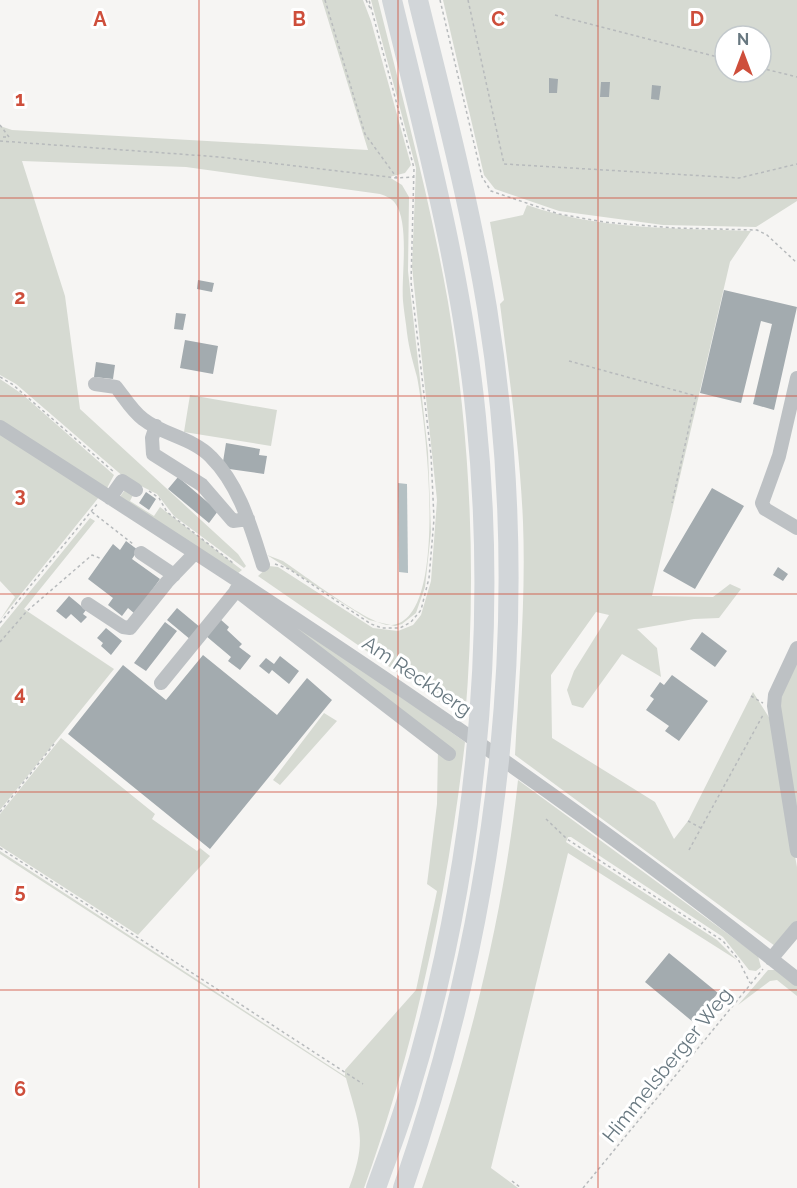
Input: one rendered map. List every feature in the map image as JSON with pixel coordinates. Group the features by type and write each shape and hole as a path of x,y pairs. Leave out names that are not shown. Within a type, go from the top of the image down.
{"highway":[{"path":"376,1188 408,1096 441,969 456,890 472,779 484,639 476,417 461,309 436,183 392,0"},
{"path":"403,1188 431,1108 462,993 482,895 504,717 508,639 501,412 487,308 461,177 418,0"}],"street":[{"path":"797,378 779,456 762,505 797,528"},
{"path":"94,384 116,387 142,418 180,437 211,457 234,489 248,519 263,565"},
{"path":"156,426 152,438 153,454 202,485 233,521 248,519"},
{"name":"Am Reckberg","path":"0,427 195,553 239,587 461,730 518,770 797,979"},
{"path":"108,496 122,481 142,490"},
{"path":"141,553 174,575"},
{"path":"88,604 123,627 130,628 195,553"},
{"path":"161,683 239,587 449,754"},
{"path":"797,648 771,703 797,851"},
{"path":"771,959 797,928"}],"path":[{"path":"325,0 365,134 397,178"},
{"path":"263,565 281,565 370,624 382,628 406,625 416,617 424,602 429,578 434,519 431,455 411,282 413,164 368,0"},
{"path":"440,0 482,177 491,191 559,213 604,222 674,228 757,230 767,235 797,262"},
{"path":"468,0 504,164 739,178 797,164"},
{"path":"555,15 713,56"},
{"path":"773,71 797,77"},
{"path":"0,126 9,136 0,137"},
{"path":"0,141 220,156 397,178 414,177"},
{"path":"569,361 696,396 672,503"},
{"path":"0,377 12,384 115,472"},
{"path":"142,490 159,498 167,512 241,568"},
{"path":"0,623 92,511 108,496"},
{"path":"92,511 130,542"},
{"path":"0,642 27,611 82,566 92,555 102,559"},
{"path":"689,850 771,703 751,696"},
{"path":"0,812 54,744"},
{"path":"546,819 567,839 723,941 738,959 751,984"},
{"path":"688,821 702,829"},
{"path":"0,848 363,1084"},
{"name":"Himmelsberger Weg","path":"583,1188 771,959"},
{"path":"512,1181 521,1188"}],"shaded area":[{"path":"322,0 363,0 371,21 411,165 405,173 389,177 402,185 409,197 408,271 428,452 431,532 425,587 416,613 402,624 395,626 389,625 408,617 421,593 427,558 430,517 421,399 409,345 403,301 404,236 400,212 390,198 380,194 186,167 22,161 65,296 80,409 238,554 246,566 244,568 174,516 157,494 125,478 16,384 0,375 0,126 12,130 368,150"},
{"path":"371,0 378,0 416,150 441,264 456,354 470,510 471,615 465,719 258,576 269,566 278,567 373,628 398,631 413,625 421,615 431,581 437,500 412,267 416,168"},
{"path":"443,0 797,0 797,201 756,227 663,225 559,211 495,189 484,175"},
{"path":"527,205 554,213 610,223 666,228 751,231 730,262 652,596 713,597 730,584 741,589 719,618 694,619 637,629 657,648 661,677 622,654 583,708 572,705 567,690 574,671 609,615 596,612 551,675 552,738 655,802 674,839 688,821 753,692 770,719 797,867 797,923 775,946 515,755 523,610 522,495 500,304 504,300 490,222 523,215"},
{"path":"0,379 22,394 114,475 106,490 0,421"},
{"path":"190,395 277,410 271,446 184,432"},
{"path":"0,433 99,497 0,620 15,597 0,581"},
{"path":"398,483 407,484 408,573 399,572"},
{"path":"127,487 134,493 130,501 154,516 160,507 242,570 237,574 119,498"},
{"path":"90,518 95,521 24,609 114,669 0,810 0,628"},
{"path":"267,555 283,561 351,608 378,622 369,620"},
{"path":"244,594 354,663 465,742 449,856 427,968 399,1079 364,1188 349,1188 358,1157 360,1133 346,1078 0,854 0,851 345,1076 345,1070 416,990 437,891 427,884 437,804 438,749"},
{"path":"797,655 797,831 778,698"},
{"path":"324,713 337,721 280,785 273,780"},
{"path":"61,738 155,814 152,819 197,851 200,848 210,856 138,935 0,846 0,814"},
{"path":"518,780 758,956 761,967 756,971 749,970 723,937 568,837 566,842 717,940 737,960 568,853 491,1168 518,1188 422,1188 454,1089 482,987 503,884"},
{"path":"768,970 778,970 797,986 797,996 777,980 770,981 738,1005"}],"building":[{"path":"549,78 558,79 557,93 549,93"},
{"path":"601,82 610,82 609,97 600,97"},
{"path":"652,85 661,86 659,100 651,99"},
{"path":"198,280 214,283 212,292 197,289"},
{"path":"724,290 797,307 774,410 753,404 772,324 761,321 741,403 700,393"},
{"path":"176,313 186,314 183,330 174,329"},
{"path":"185,340 218,346 213,374 180,368"},
{"path":"96,362 115,365 113,379 94,377"},
{"path":"226,443 260,449 259,455 267,456 264,474 222,468"},
{"path":"178,477 218,511 209,523 168,489"},
{"path":"712,488 744,506 695,589 663,571"},
{"path":"146,492 156,499 149,510 139,503"},
{"path":"126,541 138,550 132,559 160,579 135,614 128,608 122,616 108,605 113,598 88,579 113,544 120,550"},
{"path":"778,567 788,574 783,581 773,575"},
{"path":"69,596 86,610 83,614 87,617 81,623 71,614 66,619 56,611"},
{"path":"177,608 201,628 191,640 167,620"},
{"path":"220,619 229,627 227,630 242,644 239,647 251,656 240,670 228,661 231,657 206,636"},
{"path":"165,622 177,631 146,671 134,663"},
{"path":"106,628 122,641 111,655 101,646 103,643 97,638"},
{"path":"702,632 727,651 715,667 690,649"},
{"path":"203,655 277,715 307,678 332,700 210,849 68,734 123,665 166,700"},
{"path":"280,656 299,671 289,684 272,670 269,674 259,666 266,658 274,664"},
{"path":"672,675 708,701 679,741 665,731 669,726 646,710 654,699 650,696 660,682 664,685"},
{"path":"669,953 718,993 693,1022 645,982"}]}
